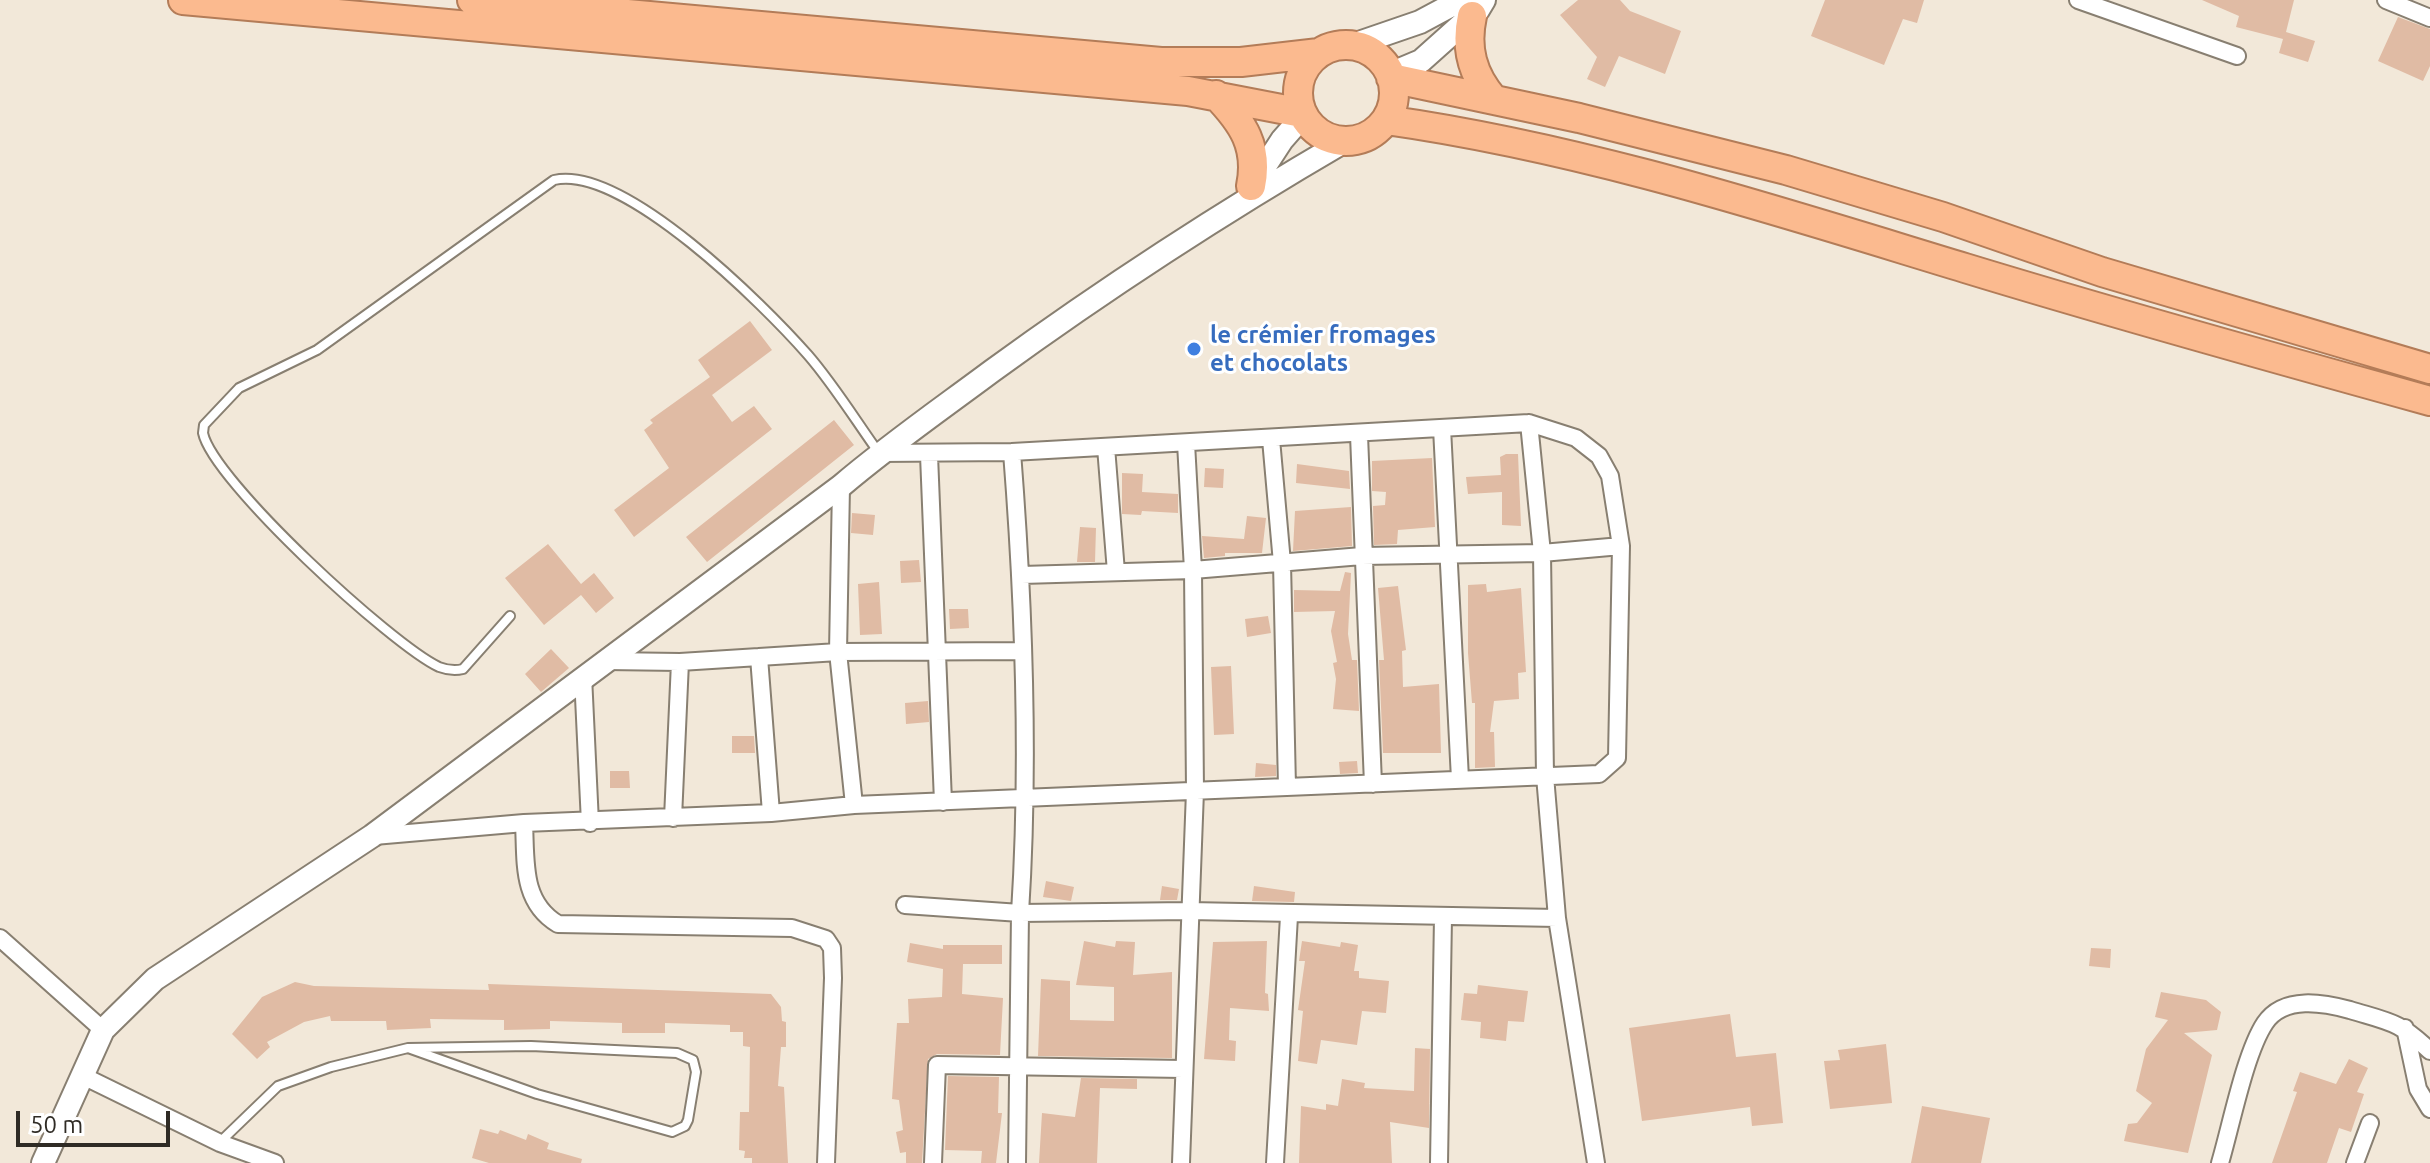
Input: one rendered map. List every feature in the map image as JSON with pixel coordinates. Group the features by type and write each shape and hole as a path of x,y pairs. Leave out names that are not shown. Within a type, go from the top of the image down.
{"highway":[{"path":"183,0 610,36 790,57 1216,95 1303,115"},
{"path":"472,0 1161,62 1241,62 1319,53"},
{"path":"1472,5 1470,55 1478,79 1494,100"},
{"path":"1353,45 1375,55 1391,76 1393,100 1386,120 1368,136 1345,141 1321,134 1303,115 1297,97 1300,77 1319,53 1329,47 1353,45"},
{"path":"1391,76 1786,170 1943,217 2102,272 2430,369"},
{"path":"1216,95 1235,114 1250,141 1254,171 1247,193"},
{"path":"1386,120 1570,154 1771,208 2243,350 2430,401"}],"main road":[{"path":"1353,45 1472,5"},
{"path":"1391,76 1421,61 1472,5"},
{"path":"1247,193 1286,134 1303,115"},
{"path":"43,1163 103,1030 155,979 372,836 841,486 879,453 1108,287 1247,193 1345,141"}],"street":[{"path":"2078,0 2237,56"},
{"path":"2386,0 2430,18"},
{"path":"372,836 524,823 590,823 854,805 1599,774 1617,758 1621,546 1615,494 1599,456 1576,438 1529,423 1359,435 1012,452 879,453"},
{"path":"1529,423 1542,553 1545,776 1557,918 1596,1163"},
{"path":"1442,428 1460,779"},
{"path":"1359,435 1373,784"},
{"path":"1271,439 1282,563 1287,787"},
{"path":"1181,1163 1195,791 1193,570 1186,443"},
{"path":"1106,447 1116,572"},
{"path":"1012,452 1022,575 1027,798 1020,913 1017,1163"},
{"path":"929,455 943,802"},
{"path":"841,486 838,652 854,805"},
{"path":"1022,575 1193,570 1362,556 1542,553 1621,546"},
{"path":"606,661 680,662 838,652 1023,651"},
{"path":"759,657 771,813"},
{"path":"673,818 680,662"},
{"path":"583,676 590,823"},
{"path":"524,823 526,877 532,898 544,916 558,924 792,928 826,939 832,948 833,978 826,1163"},
{"path":"905,905 1020,913 1189,911 1289,916 1557,918"},
{"path":"1275,1163 1289,916"},
{"path":"1439,1163 1443,917"},
{"path":"0,938 103,1030"},
{"path":"2220,1163 2266,1021 2284,1009 2322,1002 2405,1026 2430,1051"},
{"path":"2405,1026 2418,1089 2430,1109"},
{"path":"933,1163 937,1065 1183,1069"},
{"path":"81,1075 220,1143 275,1163"},
{"path":"2355,1163 2370,1123"}],"lane":[{"path":"510,616 463,669 437,666 335,588 244,495 203,433 204,425 239,388 317,350 554,180 578,177 647,210 694,243 808,355 879,453"},
{"path":"220,1143 278,1086 331,1067 408,1048 531,1046 677,1053 693,1060 696,1072 688,1120 685,1126 672,1132 537,1094 408,1048"}],"building":[{"path":"1578,0 1620,0 1630,11 1681,31 1665,74 1619,56 1605,87 1587,79 1597,57 1560,15"},
{"path":"1825,0 1924,0 1917,23 1903,19 1884,65 1811,36"},
{"path":"2202,0 2294,0 2286,32 2315,41 2308,62 2279,53 2283,39 2236,27 2239,16"},
{"path":"2398,17 2430,29 2430,66 2423,81 2378,61"},
{"path":"750,321 772,350 712,395 732,422 754,406 772,429 634,537 614,510 669,468 644,430 653,423 650,420 710,377 698,360"},
{"path":"834,420 854,445 707,562 686,537"},
{"path":"1518,454 1521,526 1502,525 1502,492 1468,494 1466,477 1501,475 1500,457"},
{"path":"1432,458 1435,527 1398,530 1397,544 1374,545 1373,506 1385,505 1386,492 1372,491 1372,461"},
{"path":"1297,464 1349,471 1350,489 1296,483"},
{"path":"1205,468 1224,469 1223,488 1204,487"},
{"path":"1122,473 1143,474 1142,492 1178,494 1178,513 1142,511 1141,515 1122,514"},
{"path":"1351,507 1352,546 1293,551 1295,511"},
{"path":"852,513 875,515 873,535 851,533"},
{"path":"1247,516 1266,518 1262,553 1225,553 1225,556 1204,558 1202,536 1244,539"},
{"path":"1080,527 1096,528 1095,562 1077,562"},
{"path":"548,544 581,584 594,573 614,598 596,613 581,595 544,625 505,578"},
{"path":"919,560 921,582 901,583 900,561"},
{"path":"1345,572 1351,573 1348,634 1352,660 1357,660 1359,711 1333,709 1336,679 1333,663 1337,662 1331,631 1335,611 1294,612 1294,590 1340,591"},
{"path":"879,582 882,634 860,635 858,584"},
{"path":"1486,584 1487,592 1521,588 1526,672 1518,673 1519,699 1494,701 1490,732 1494,732 1495,767 1475,768 1475,703 1472,703 1468,653 1468,585"},
{"path":"1398,586 1406,650 1402,651 1403,687 1439,684 1441,753 1383,753 1379,660 1384,660 1378,588"},
{"path":"949,609 968,609 969,628 950,629"},
{"path":"1268,616 1271,633 1247,637 1245,619"},
{"path":"551,649 569,668 541,692 525,674"},
{"path":"1231,666 1234,734 1214,735 1211,667"},
{"path":"928,701 929,722 906,724 905,703"},
{"path":"732,736 754,736 755,753 732,753"},
{"path":"1357,761 1358,773 1340,774 1339,762"},
{"path":"1256,763 1276,765 1276,776 1255,777"},
{"path":"610,771 629,771 630,788 610,788"},
{"path":"1046,881 1074,887 1071,901 1043,897"},
{"path":"1162,886 1179,889 1177,900 1160,900"},
{"path":"1254,886 1295,892 1294,902 1252,901"},
{"path":"1084,941 1115,947 1116,941 1135,942 1133,975 1172,972 1172,1058 1038,1056 1041,979 1070,981 1070,1020 1114,1021 1114,987 1076,985"},
{"path":"1267,941 1265,993 1268,994 1269,1011 1230,1008 1229,1040 1236,1041 1235,1061 1204,1059 1213,942"},
{"path":"1302,941 1340,947 1341,942 1358,945 1354,971 1359,971 1359,978 1389,981 1386,1013 1362,1011 1357,1045 1321,1040 1317,1064 1298,1061 1303,1011 1298,1010 1305,961 1299,961"},
{"path":"910,943 943,949 943,945 1002,945 1002,964 963,964 962,994 1003,998 1000,1055 937,1054 928,1059 922,1163 906,1163 906,1152 900,1153 896,1132 903,1130 899,1100 892,1099 897,1023 909,1023 908,999 942,997 943,969 907,962"},
{"path":"2091,948 2111,949 2110,968 2089,966"},
{"path":"295,982 314,986 489,990 488,984 771,994 781,1007 782,1021 786,1022 786,1047 781,1047 778,1086 784,1087 788,1163 752,1163 752,1158 744,1158 745,1151 739,1150 740,1112 749,1112 750,1047 743,1046 743,1032 730,1032 730,1025 665,1023 665,1033 622,1033 622,1023 550,1021 550,1029 504,1030 504,1020 430,1019 431,1028 387,1030 386,1021 331,1021 330,1016 304,1022 267,1042 270,1047 257,1059 232,1034 262,997"},
{"path":"1478,985 1528,991 1524,1022 1508,1021 1506,1041 1480,1038 1481,1022 1461,1020 1464,993 1477,994"},
{"path":"2161,992 2206,1000 2221,1012 2217,1030 2184,1033 2212,1055 2188,1153 2124,1141 2128,1124 2137,1123 2152,1103 2136,1091 2146,1049 2168,1020 2155,1017"},
{"path":"1730,1014 1736,1057 1776,1053 1783,1123 1752,1126 1750,1107 1642,1121 1629,1028"},
{"path":"1886,1044 1892,1103 1830,1109 1824,1061 1840,1060 1838,1050"},
{"path":"1415,1048 1430,1049 1429,1128 1390,1122 1392,1163 1299,1163 1301,1106 1326,1110 1326,1104 1338,1106 1342,1079 1365,1083 1364,1088 1414,1091"},
{"path":"2349,1059 2368,1068 2357,1092 2364,1094 2351,1132 2339,1128 2327,1163 2272,1163 2297,1092 2293,1091 2300,1072 2336,1084"},
{"path":"948,1076 999,1077 998,1113 1002,1113 996,1163 981,1163 982,1151 945,1150"},
{"path":"1081,1078 1137,1079 1137,1089 1100,1088 1097,1163 1039,1163 1042,1113 1075,1117"},
{"path":"1922,1106 1990,1118 1981,1163 1911,1163"},
{"path":"480,1129 498,1134 500,1130 526,1140 528,1134 549,1143 547,1149 582,1159 581,1163 489,1163 472,1158"}],"place":[{"name":"le crémier fromages et chocolats","path":"1194,349"}]}
